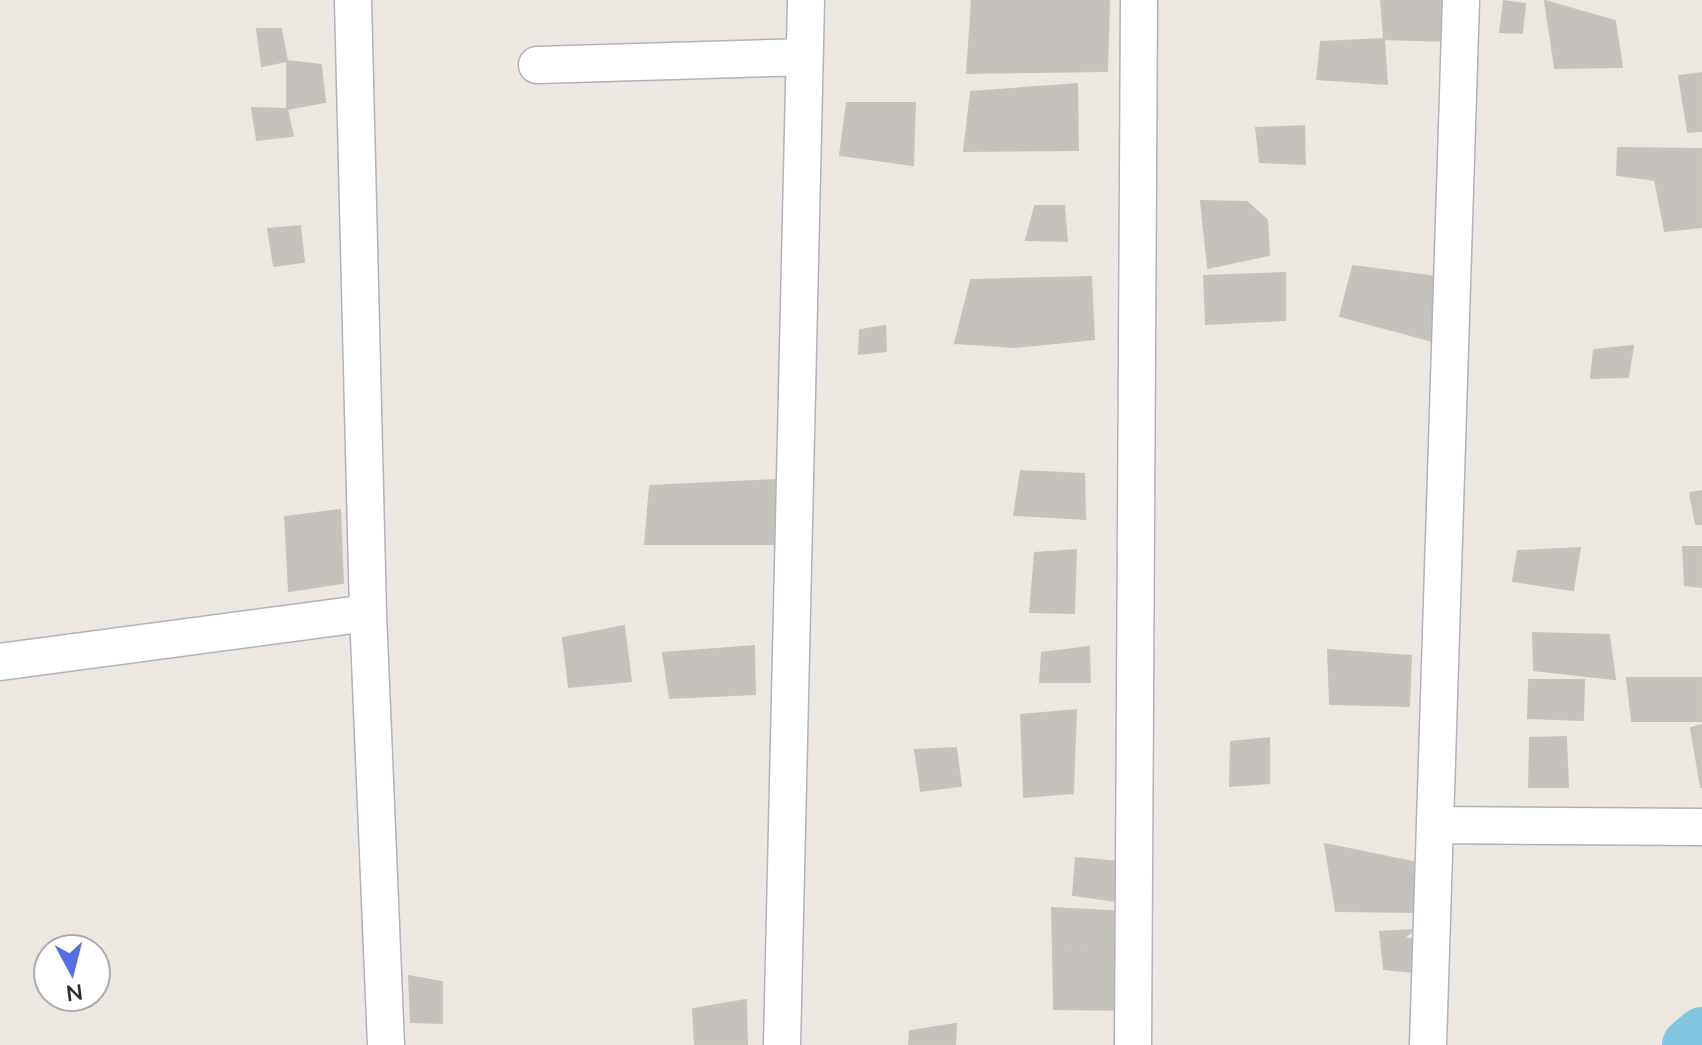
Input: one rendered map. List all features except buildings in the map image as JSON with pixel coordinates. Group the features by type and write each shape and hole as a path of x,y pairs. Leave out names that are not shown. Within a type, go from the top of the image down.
{"street":[{"path":"353,0 368,613 386,1045"},
{"path":"782,1045 806,0"},
{"path":"1133,1045 1139,0"},
{"path":"1428,1045 1461,0"},
{"path":"537,65 804,57"},
{"path":"0,662 368,613"},
{"path":"1436,825 1702,827"}],"waterway":[{"path":"1689,1045 1702,1034"}]}
